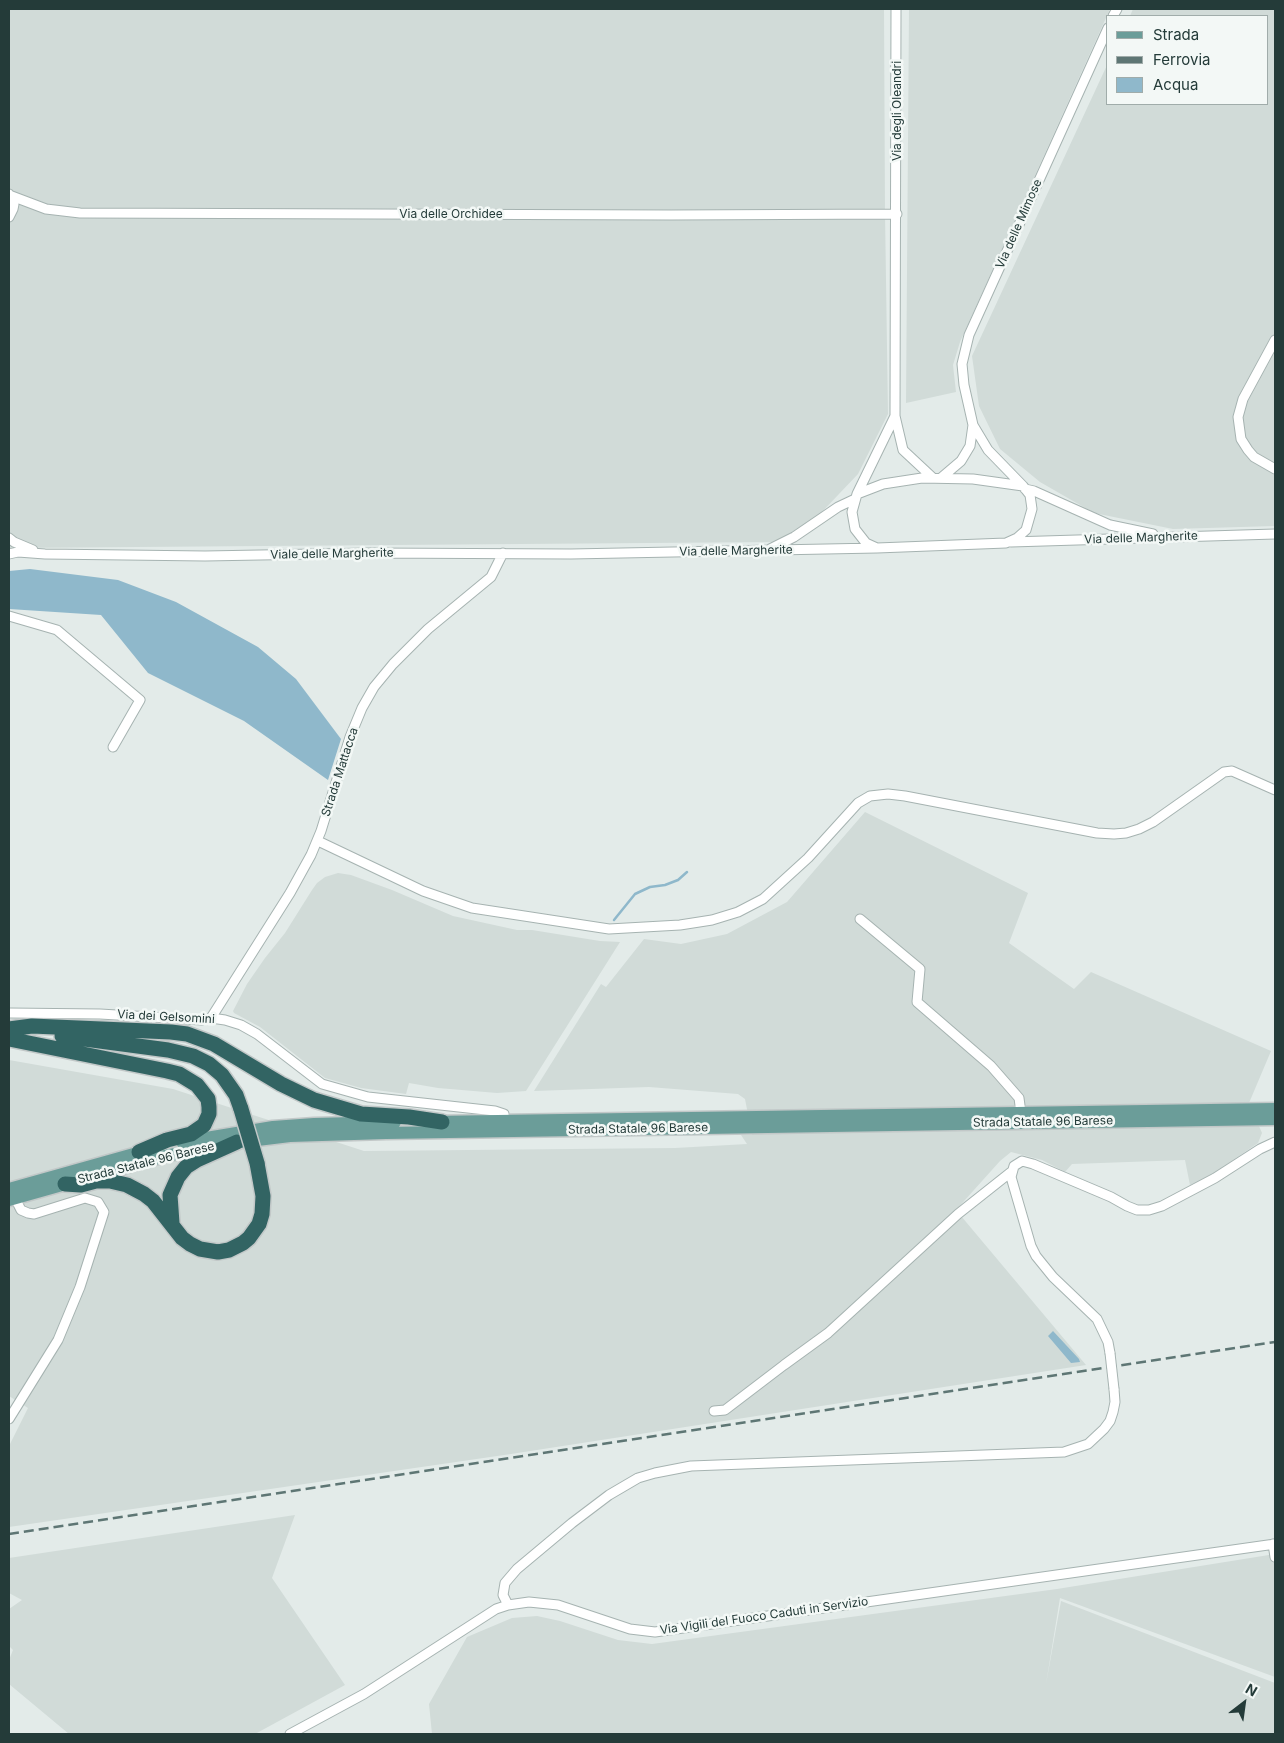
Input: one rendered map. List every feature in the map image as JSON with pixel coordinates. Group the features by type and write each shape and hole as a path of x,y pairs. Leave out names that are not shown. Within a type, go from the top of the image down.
{"highway":[{"path":"9,1030 32,1026 187,1034 214,1044 289,1088 314,1100 361,1114 409,1117 442,1122"},
{"path":"9,1030 168,1050 186,1054 209,1064 222,1075 231,1087 241,1109 257,1163 264,1196 262,1214 254,1231 243,1243 229,1250 218,1252 200,1249 182,1238 172,1223 153,1202 144,1194 127,1185 110,1181 81,1185 66,1184"},
{"path":"9,1039 167,1071 178,1074 197,1085 208,1099 209,1114 204,1125 191,1134 167,1140 139,1152"},
{"path":"172,1223 170,1195 178,1177 197,1160 237,1142"}],"main road":[{"name":"Strada Statale 96 Barese","path":"11,1196 139,1152 202,1138 273,1127 314,1124 1275,1109"},
{"name":"Strada Statale 96 Barese","path":"11,1196 66,1184 164,1156 237,1142 290,1136 1275,1120"}],"street":[{"name":"Via degli Oleandri","path":"895,416 897,214 896,9"},
{"name":"Via delle Mimose","path":"973,425 964,385 962,364 969,335 1106,32"},
{"name":"Via delle Orchidee","path":"9,194 46,209 80,213 897,214"},
{"name":"Via delle Orchidee","path":"9,194 14,204 9,217"},
{"path":"1275,340 1243,398 1238,417 1242,439 1248,450 1254,457 1275,469"},
{"path":"895,416 903,450 937,478"},
{"path":"877,548 866,543 855,529 852,512 856,497 895,416"},
{"path":"937,478 961,461 970,446 973,425"},
{"path":"973,425 988,450 1030,495 1032,509 1026,530 1017,538 1006,543"},
{"path":"768,551 794,537 838,506 883,484 937,478 973,479 1024,487 1110,525 1151,534 1176,536"},
{"name":"Via delle Margherite","path":"656,552 877,548 1273,533"},
{"path":"9,538 9,547"},
{"path":"9,538 22,546 45,554"},
{"name":"Viale delle Margherite","path":"9,554 18,552 205,556 656,552"},
{"name":"Strada Mattacca","path":"211,1018 290,893 318,841 350,738 362,708 374,687 392,664 490,576 503,553"},
{"path":"9,616 57,630 140,700 113,747"},
{"path":"318,841 422,890 472,908 609,929 680,925 712,920 738,912 763,898 808,858 858,803 870,796 888,794 905,796 1097,833 1114,834 1126,833 1152,822 1224,772 1232,771 1275,790"},
{"path":"860,919 920,969 917,1002 991,1066 1019,1098 1021,1113"},
{"name":"Via dei Gelsomini","path":"9,1013 100,1014 202,1020 211,1018 241,1025 257,1034 322,1084 368,1097 496,1110 504,1114 504,1121"},
{"path":"508,1605 502,1595 506,1583 517,1569 609,1495 638,1478 691,1466 1064,1452 1088,1444 1104,1430 1116,1402 1108,1342 1097,1319 1054,1277 1033,1251 1010,1177 1014,1166 1026,1162 1111,1197 1137,1210 1149,1210 1162,1206 1215,1178 1260,1149 1275,1142"},
{"path":"714,1412 725,1410 784,1364 828,1333 958,1214 1011,1172"},
{"path":"9,1419 58,1340 80,1287 104,1212 98,1202 85,1198 34,1214 28,1213 21,1210 11,1196"},
{"path":"1274,1544 1275,1557"},
{"name":"Via Vigili del Fuoco Caduti in Servizio","path":"290,1734 364,1694 496,1609 508,1605 529,1602 558,1604 630,1629 655,1632 1274,1544"}],"shaded area":[{"path":"9,9 884,9 888,414 858,474 819,515 776,542 9,548"},
{"path":"909,9 1110,9 960,342 953,365 956,392 906,403"},
{"path":"1133,9 1275,9 1275,526 1173,529 1094,513 1040,482 1000,449 979,406 972,356 1106,67 1106,105 1269,105 1269,15 1130,15"},
{"path":"865,812 1028,893 1009,943 1074,989 1091,972 1271,1051 1249,1103 1262,1133 1258,1143 1210,1176 1190,1185 1185,1160 1072,1164 1065,1172 1042,1160 1011,1152 1000,1161 956,1210 1086,1365 511,1454 9,1527 9,1446 28,1408 9,1396 9,1060 173,1089 364,1151 675,1148 747,1144 741,1135 752,1135 745,1099 738,1094 649,1087 534,1091 601,984 606,987 644,939 681,944 727,934 787,902"},
{"path":"338,873 351,875 392,890 453,916 517,930 532,930 600,941 620,942 526,1091 497,1093 438,1088 409,1083 406,1094 361,1088 325,1078 260,1027 233,1011 247,984 285,933 317,883 325,877"},
{"path":"295,1515 272,1578 345,1685 255,1734 69,1734 9,1684 9,1660 13,1650 9,1646 9,1609 22,1600 9,1593 9,1558"},
{"path":"1275,1554 1275,1677 1060,1598 1046,1684 1061,1601 1275,1683 1275,1734 432,1734 429,1704 467,1637 512,1618 537,1616 560,1621 618,1640 652,1644 1057,1589"}],"water":[{"path":"30,569 118,580 176,602 258,647 296,679 341,739 328,780 244,721 148,673 101,615 9,609 9,571"},
{"path":"1053,1331 1080,1362 1071,1363 1048,1336"}],"waterway":[{"path":"614,920 635,894 650,887 665,885 678,880 687,872"}],"railway":[{"path":"9,1534 1275,1342"}]}
